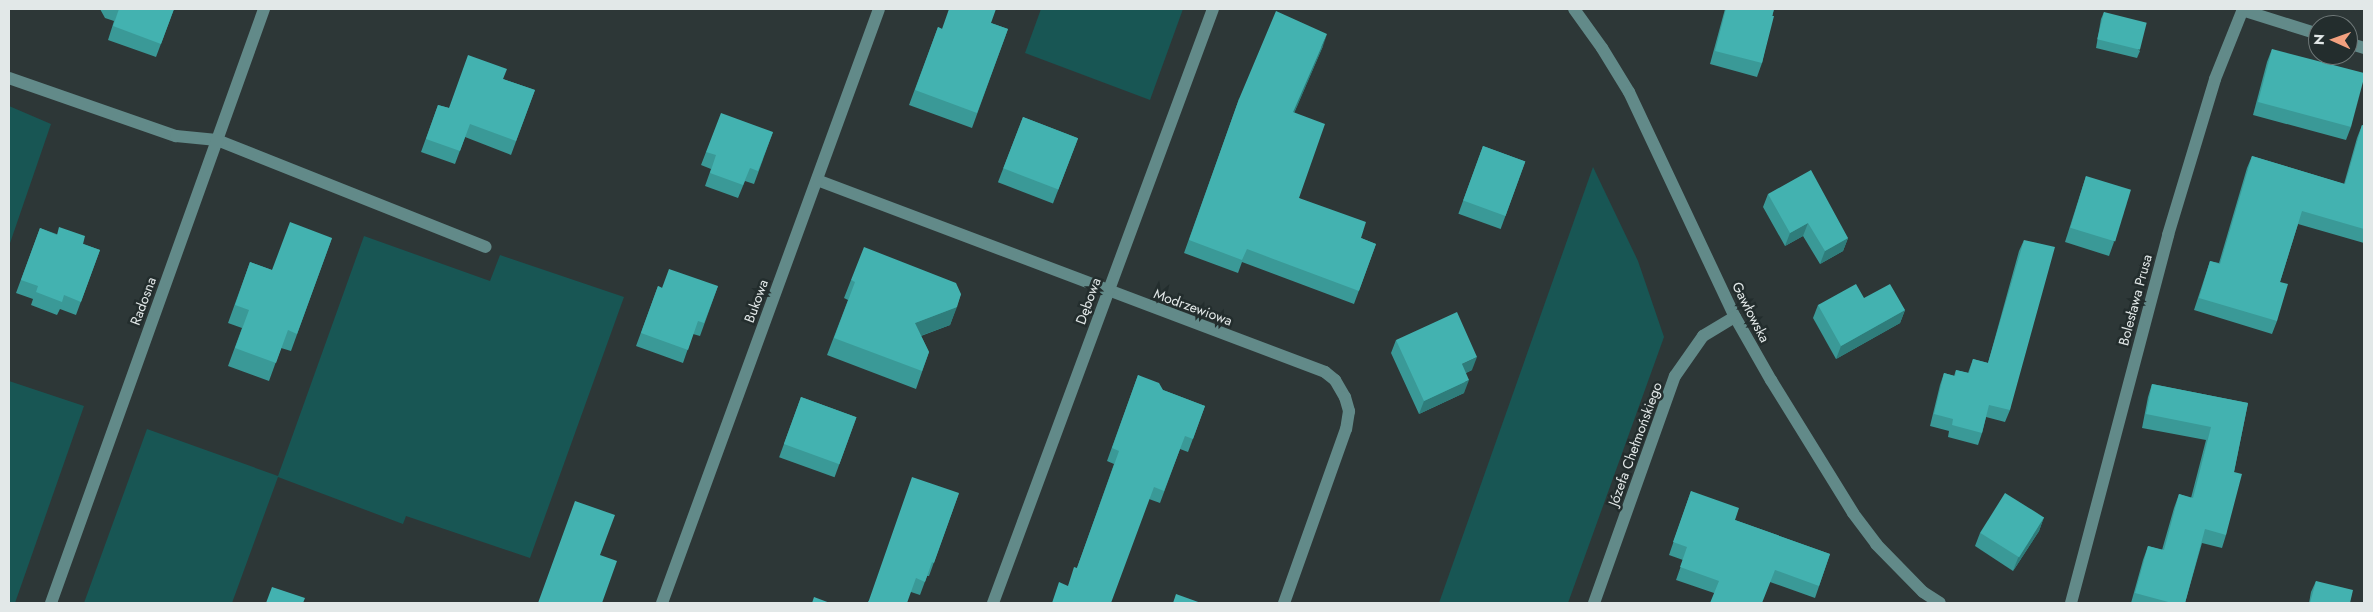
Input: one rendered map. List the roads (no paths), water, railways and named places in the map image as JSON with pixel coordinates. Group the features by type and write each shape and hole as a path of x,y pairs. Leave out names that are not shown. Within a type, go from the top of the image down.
{"street":[{"name":"Radosna","path":"51,603 264,9"},
{"name":"Bukowa","path":"662,603 879,9"},
{"name":"Dębowa","path":"993,603 1212,9"},
{"name":"Gawłowska","path":"1575,9 1629,92 1735,317 1771,380 1853,513 1876,544 1923,592 1940,603"},
{"path":"2242,10 2308,31"},
{"name":"Bolesława Prusa","path":"2071,603 2168,235 2215,78 2242,10"},
{"path":"9,78 176,136 217,140 486,247"},
{"name":"Modrzewiowa","path":"817,180 1325,372 1335,380 1345,397 1349,411 1346,429 1284,603"},
{"name":"Józefa Chełmońskiego","path":"1594,603 1675,376 1703,336 1735,317"}]}
